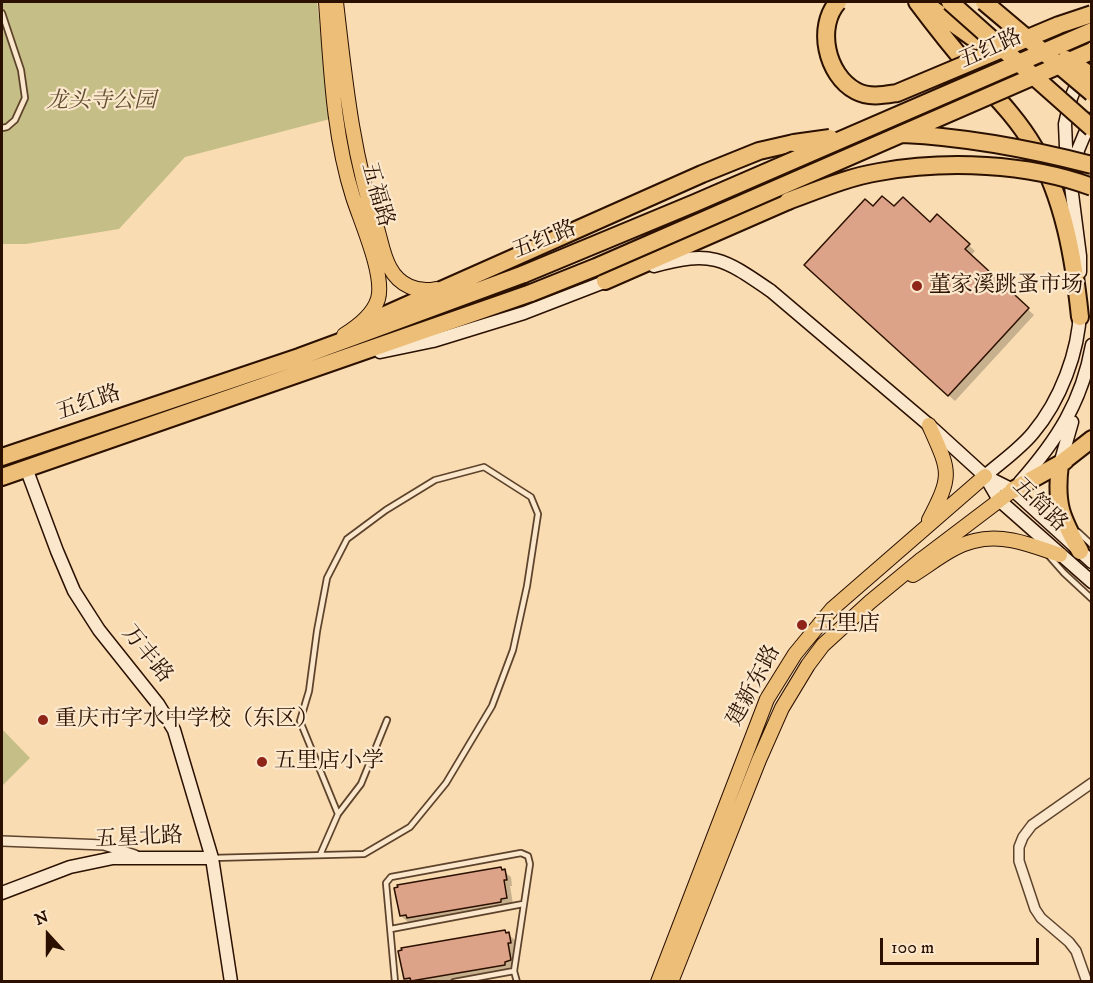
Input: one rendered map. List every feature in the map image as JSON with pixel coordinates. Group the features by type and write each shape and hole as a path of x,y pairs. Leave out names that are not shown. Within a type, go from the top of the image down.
{"highway":[{"path":"838,2 827,21 827,51 841,77 856,91 876,96 897,93 1059,25 1092,14"},
{"path":"917,2 941,35 1023,128 1043,162 1063,220 1074,263 1080,317"},
{"path":"922,2 1056,98"},
{"path":"950,2 1092,128"},
{"path":"984,2 1092,76"},
{"path":"984,2 1092,93"},
{"name":"五红路","path":"2,457 299,357 524,274 1092,31"},
{"name":"五红路","path":"2,477 531,293 606,263 1092,52"},
{"path":"358,326 702,174 759,151 794,143 882,134 937,136 1003,145 1092,165"},
{"path":"605,281 788,201 830,185 878,172 924,166 968,164 1043,174 1092,187"},
{"path":"1088,553 1062,518 1057,499 1060,464 1092,439"},
{"path":"1013,490 1092,447"}],"main road":[{"name":"五福路","path":"299,357 358,326 378,299 379,286 378,272 352,194 337,126 326,2"},
{"name":"五福路","path":"336,2 350,120 362,179 390,268 409,288 422,291 456,283"},
{"path":"985,476 1032,434 1049,411 1062,386 1069,364 1080,317 1080,256 1065,124 1071,98 1092,52"},
{"path":"1073,196 1078,150 1092,117"},
{"name":"五红路","path":"342,360 433,341 539,308 605,281 679,259 712,258 726,263 771,291 929,425 985,476"},
{"path":"1060,464 1092,345"},
{"path":"1013,490 1061,431 1080,390"},
{"path":"922,559 938,534 934,527 926,526 944,493 946,482 943,457 929,425"},
{"name":"万丰路","path":"26,468 61,562 79,600 99,630 158,704 174,730 212,858 231,981"},
{"name":"五简路","path":"985,476 1013,490 1088,553"},
{"name":"五简路","path":"985,476 999,500 1092,582"},
{"name":"建新东路","path":"658,981 758,719 780,675 811,632 832,609 985,476"},
{"name":"建新东路","path":"671,981 759,760 782,708 808,665 824,645 870,602 1013,490"},
{"path":"870,602 972,541 997,538 1024,543 1060,555"},
{"name":"五星北路","path":"2,893 70,867 113,858 138,856 212,858"}],"street":[{"path":"1087,981 1076,951 1041,918 1035,909 1019,861 1019,848 1023,837 1032,825 1092,783"},
{"path":"2,841 104,844 138,856"}],"lane":[{"path":"2,13 21,70 25,98 15,120 2,128"},
{"path":"212,858 364,854 410,827 446,783 492,706 513,650 527,586 538,514 531,497 484,467 435,480 386,510 347,538 327,578 309,691 300,721 338,814"},
{"path":"1013,490 1062,518"},
{"path":"999,500 1064,573 1092,599"},
{"path":"320,855 338,814 362,784 387,720"},
{"path":"395,981 386,883 391,877 521,853 528,856 530,864 514,971 517,981"},
{"path":"391,929 523,904"},
{"path":"454,981 514,971"}],"green space":[{"name":"龙头寺公园","path":"2,2 317,2 330,119 185,157 119,229 26,244 2,244"},
{"path":"2,729 30,758 2,786"}],"building":[{"name":"董家溪跳蚤市场","path":"882,196 894,206 903,197 930,222 937,214 970,244 965,249 1029,308 948,396 804,265 865,199 873,206"},
{"path":"501,867 502,870 505,869 507,898 501,899 501,902 407,918 406,915 400,916 394,888 398,887 397,885"},
{"path":"505,930 506,933 509,932 511,960 505,962 505,965 411,981 410,978 404,979 398,951 402,950 401,948"}],"place":[{"name":"董家溪跳蚤市场","path":"917,286"},
{"name":"五里店","path":"802,625"},
{"name":"重庆市字水中学校（东区）","path":"43,720"},
{"name":"五里店小学","path":"262,762"}]}
